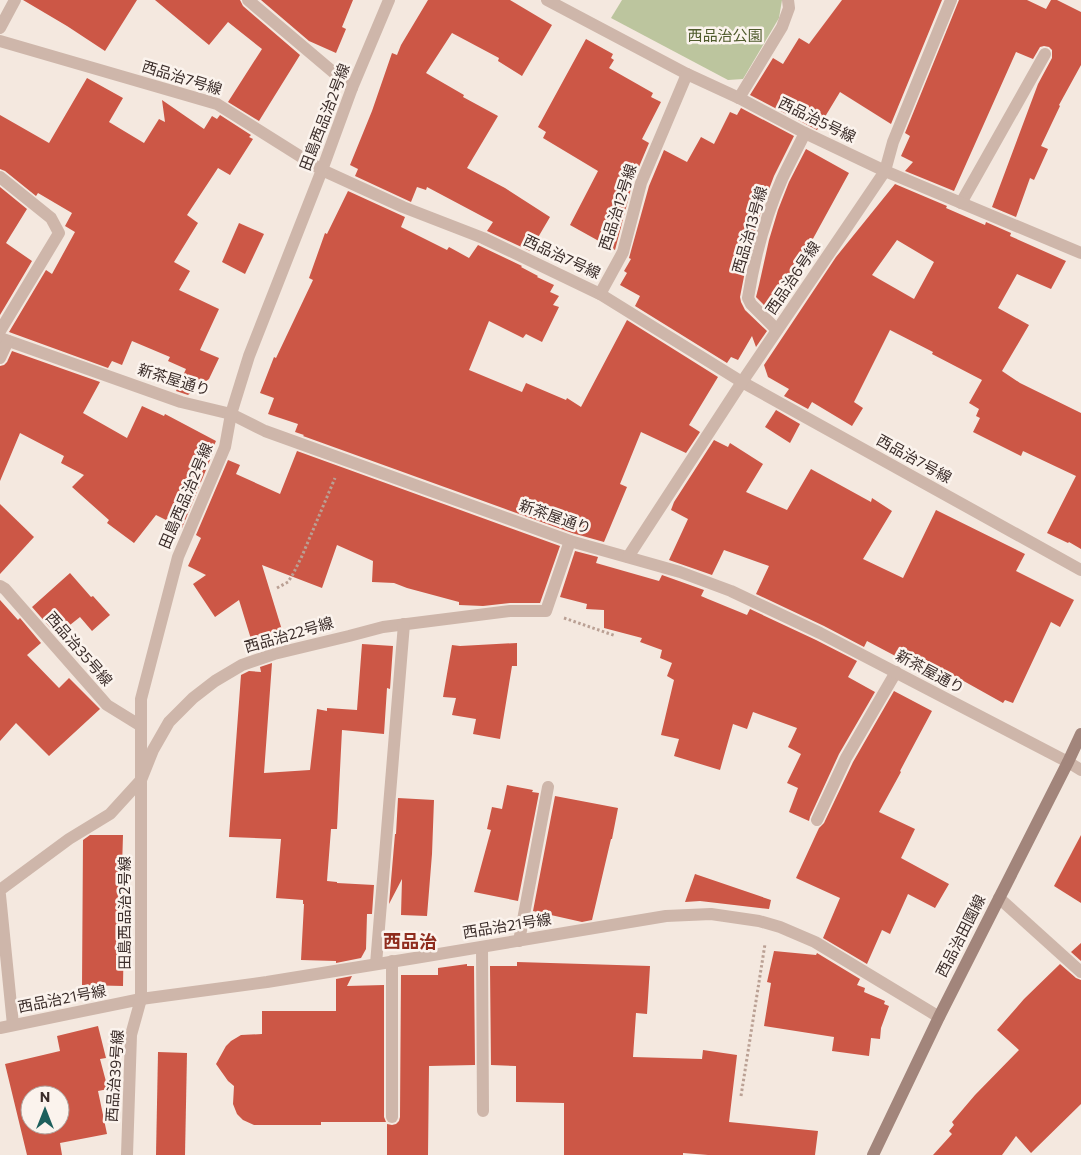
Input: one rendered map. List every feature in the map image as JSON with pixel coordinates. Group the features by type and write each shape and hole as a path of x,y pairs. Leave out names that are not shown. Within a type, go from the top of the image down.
{"street":[{"path":"0,28 15,0"},
{"path":"248,0 352,88"},
{"name":"田島西品治2号線","path":"141,999 141,698 178,557 225,447 232,414 250,356 352,88 389,0"},
{"name":"西品治5号線","path":"547,0 687,74 739,98 805,134 885,171 1081,253"},
{"path":"739,98 782,27 789,8 788,0"},
{"name":"西品治6号線","path":"628,557 742,382 885,171 893,142 951,0"},
{"name":"西品治7号線","path":"0,41 217,104 322,170 404,207 482,238 600,294 742,382 1081,570"},
{"path":"961,203 1045,54"},
{"name":"西品治12号線","path":"600,294 622,252 641,183 687,74"},
{"name":"西品治13号線","path":"777,330 751,304 748,298 760,243 768,217 782,180 805,134"},
{"path":"0,177 51,218 60,233 3,337 0,358"},
{"name":"新茶屋通り","path":"3,337 181,402 232,414 265,431 570,541 680,572 731,591 820,633 1081,770"},
{"path":"546,611 570,541"},
{"name":"西品治35号線","path":"0,586 5,589 107,705 141,726"},
{"name":"西品治22号線","path":"0,890 64,843 110,814 141,780 153,750 169,722 193,698 214,681 242,665 274,654 383,627 510,611 546,611"},
{"path":"376,964 404,624"},
{"path":"817,820 846,758 896,672"},
{"name":"西品治田園線","path":"874,1155 939,1017 1081,734"},
{"path":"518,941 548,787"},
{"path":"0,894 13,1025"},
{"path":"999,898 1081,972"},
{"name":"西品治21号線","path":"0,1028 141,999 268,982 666,916 711,914 780,927 815,942 939,1017"},
{"path":"482,947 483,1111"},
{"path":"392,962 392,1117"},
{"name":"西品治39号線","path":"127,1155 132,1035 141,999"}],"path":[{"path":"277,588 288,582 293,574 343,459"},
{"path":"546,611 616,636"},
{"path":"741,1096 768,924"}],"green space":[{"name":"西品治公園","path":"622,0 782,0 779,18 743,79 728,80 611,18"}],"building":[{"path":"23,0 137,0 105,51"},
{"path":"155,0 240,0 243,6 300,55 259,121 228,102 262,49 228,22 209,45"},
{"path":"261,0 353,0 342,27 346,29 336,53 309,41"},
{"path":"428,0 510,0 552,25 522,76 498,61 499,58 452,33 426,73 464,95 463,97 498,116 467,168 505,188 550,217 530,251 487,231 493,222 427,187 426,190 417,187 411,202 355,176 358,169 350,165 372,111 392,53 397,55"},
{"path":"842,0 942,0 891,124 840,92 817,130 750,95 773,58 783,64 799,38 809,44"},
{"path":"959,0 1027,0 1046,9 1051,0 1057,0 1081,12 1081,65 1059,105 1041,146 1048,149 1034,180 1030,178 1016,217 992,207 1038,84 1052,58 1052,50 1049,47 1040,47 1033,59 1016,52 954,191 905,171 913,162 901,156 910,136 905,133"},
{"path":"586,39 613,54 611,58 614,60 609,68 653,93 651,97 661,102 642,139 649,143 633,181 615,250 570,225 598,171 543,138 546,132 538,127"},
{"path":"87,78 123,98 109,122 144,143 159,119 165,122 162,100 204,129 212,116 217,119 220,115 251,135 249,137 253,139 230,175 218,168 187,215 198,223 174,262 190,271 179,290 219,309 200,350 219,358 209,379 188,395 176,391 186,369 168,361 170,357 132,341 122,365 112,361 108,368 9,332 46,270 52,274 75,232 65,226 72,213 38,193 36,196 0,169 0,115 49,143"},
{"path":"741,108 794,136 774,176 763,205 749,251 740,297 745,310 767,331 756,347 752,336 738,360 731,357 727,363 635,306 640,296 620,285 627,273 624,271 631,259 629,258 649,186 664,150 687,162 701,137 714,144 730,112 737,115"},
{"path":"806,149 849,173 774,310 779,313 776,317 756,297 778,210 789,182"},
{"path":"895,184 947,206 946,208 985,225 986,222 1011,233 1010,236 1066,261 1051,289 1017,274 998,308 1029,325 1002,371 1020,383 1081,413 1081,549 1047,533 1076,476 1023,451 1021,456 973,432 980,418 976,416 979,409 969,403 982,380 932,354 933,352 890,330 854,402 863,408 852,426 812,402 808,409 784,396 789,389 768,377 764,365 836,257","holes":["897,240 934,262 914,299 872,275"]},
{"path":"0,187 27,209 6,243 32,261 0,315"},
{"path":"348,191 405,217 401,227 447,250 449,247 469,258 478,245 522,266 537,277 554,285 550,292 559,296 553,305 559,307 542,342 526,334 523,338 489,321 469,370 522,392 526,383 566,400 567,398 581,407 627,320 718,377 689,425 700,432 686,453 641,432 620,484 627,487 604,542 572,533 303,436 295,432 298,424 268,414 274,398 260,393 274,357 276,358 313,280 309,278 325,233 327,234"},
{"path":"239,223 264,234 245,274 222,262"},
{"path":"12,351 100,382 83,413 127,438 142,406 164,416 165,414 216,441 211,452 213,453 182,528 156,515 134,543 107,523 109,520 72,487 84,475 61,463 64,456 20,433 0,481 0,366 7,362"},
{"path":"776,410 800,424 790,443 765,427"},
{"path":"714,440 728,447 730,443 763,464 746,492 787,510 811,469 871,502 872,498 892,511 863,559 903,578 936,510 1025,554 1016,571 1074,600 1060,627 1051,622 1013,703 1005,700 1003,703 926,660 920,669 867,641 864,647 756,594 769,566 724,550 712,575 669,560 688,519 671,510 674,502"},
{"path":"297,451 560,546 540,603 510,603 483,606 459,605 459,602 394,583 372,582 373,561 337,545 322,588 262,565 286,643 255,652 239,600 215,617 193,584 206,575 188,566 201,538 196,535 228,460 240,465 236,474 280,494"},
{"path":"0,504 34,537 0,574"},
{"path":"575,551 598,557 596,563 659,581 662,575 704,590 701,596 747,615 750,609 857,661 848,677 875,692 839,754 809,821 789,812 798,788 787,783 801,754 788,747 797,728 753,712 747,729 733,724 720,770 674,756 679,739 661,735 674,680 667,676 672,663 660,658 662,650 640,642 642,638 604,628 604,610 586,609 587,604 560,597"},
{"path":"70,573 110,615 92,631 80,617 70,625 67,621 54,632 32,607"},
{"path":"0,600 18,620 20,618 41,643 27,655 59,688 69,678 100,709 49,756 16,723 0,741"},
{"path":"517,643 517,666 512,666 500,739 473,734 476,719 452,715 456,698 443,697 452,645"},
{"path":"362,644 393,646 390,689 387,688 384,734 342,730 337,829 331,829 327,881 374,885 372,914 367,914 366,949 361,958 336,963 336,961 301,960 303,900 276,898 281,839 229,837 241,675 249,671 261,672 260,667 272,663 264,773 310,770 317,709 327,711 327,708 357,710"},
{"path":"894,691 932,711 879,812 915,829 901,858 949,884 935,908 908,894 890,934 882,930 867,964 823,938 840,898 796,878 853,762"},
{"path":"507,785 539,793 518,901 474,892 491,830 487,829 492,807 502,809"},
{"path":"555,796 618,808 592,920 582,922 533,911"},
{"path":"398,798 434,800 427,916 401,915 402,879 389,904"},
{"path":"90,835 123,835 122,868 125,868 123,986 82,985 83,840"},
{"path":"1081,835 1081,903 1054,886"},
{"path":"695,874 771,900 769,909 700,901 685,902"},
{"path":"1081,943 1081,961 1071,952"},
{"path":"774,951 816,955 817,953 860,979 857,985 865,988 864,992 885,1001 884,1004 889,1006 881,1028 880,1039 871,1038 869,1056 832,1051 834,1037 764,1026 771,983 767,982"},
{"path":"517,962 650,966 647,1014 636,1013 633,1057 702,1059 703,1050 737,1055 729,1122 818,1131 815,1155 708,1155 683,1153 683,1155 564,1155 564,1103 516,1102 516,1066 491,1065 490,966 517,966"},
{"path":"467,964 467,966 474,966 475,1065 429,1066 428,1155 387,1155 387,1124 396,1124 400,1117 401,975 438,975 438,968"},
{"path":"1060,964 1081,980 1081,1104 1031,1153 1016,1136 1002,1155 933,1155 952,1134 949,1131 954,1125 952,1122 975,1095 1019,1050 997,1030 1024,999"},
{"path":"352,976 347,986 384,985 384,1117 386,1122 321,1122 321,1125 254,1125 243,1120 237,1114 233,1104 234,1086 216,1064 226,1046 241,1035 262,1034 262,1011 336,1011 336,979"},
{"path":"98,1026 106,1058 100,1059 108,1089 98,1091 107,1134 60,1143 62,1155 27,1155 22,1135 70,1135 70,1085 20,1085 20,1126 5,1064 60,1051 57,1036"},
{"path":"158,1052 187,1053 185,1155 156,1155"}],"district":[{"name":"西品治","path":"410,942"}]}
